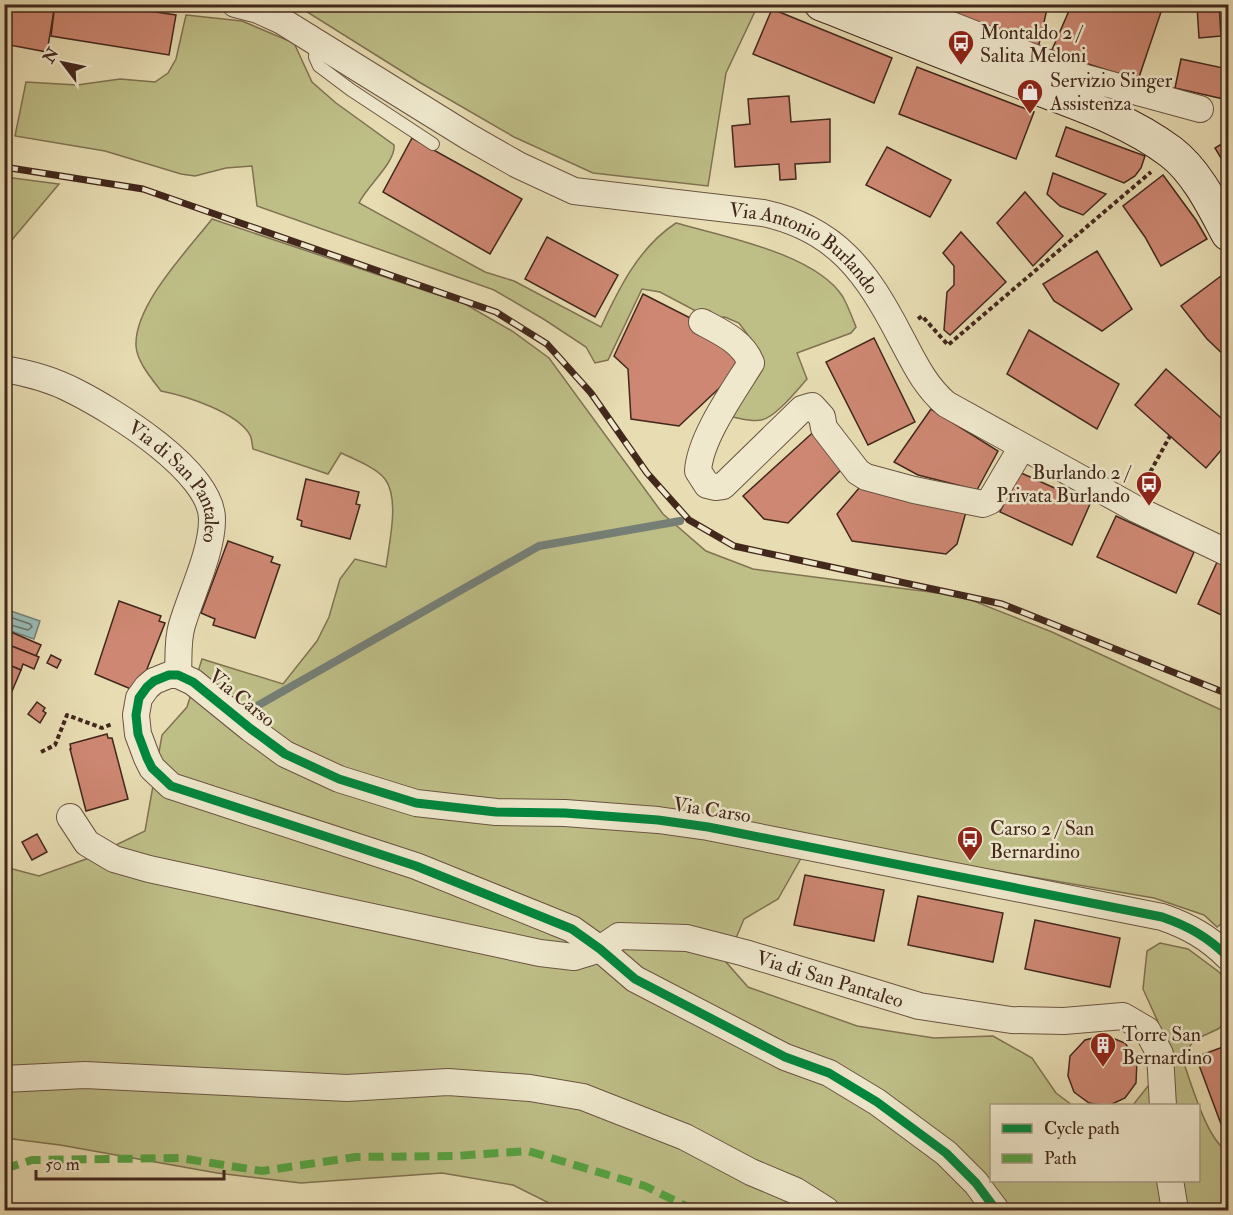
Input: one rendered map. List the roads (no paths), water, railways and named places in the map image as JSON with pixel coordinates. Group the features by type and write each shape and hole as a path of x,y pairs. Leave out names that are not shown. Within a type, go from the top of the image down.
{"main road":[{"path":"821,4 1122,122 1140,132 1172,154 1191,174 1228,234"}],"street":[{"name":"Via Antonio Burlando","path":"235,4 258,10 282,21 479,143 518,165 574,191 763,213 800,224 835,245 847,256 883,304 922,378 936,395 958,412 1131,507 1228,552"},
{"path":"898,4 1086,78 1200,109"},
{"path":"702,322 734,340 751,363 729,398 702,451 698,471 707,485 723,486 802,409 812,406 822,417 824,428 858,472 866,477 983,504 990,501 1022,447"},
{"name":"Via di San Pantaleo","path":"4,369 73,390 124,420 160,447 186,471 206,495 212,513 211,536 181,628 178,675"},
{"name":"Via Carso","path":"996,1210 976,1183 946,1153 877,1102 829,1073 785,1057 635,980 600,949 572,929 416,866 171,786 152,768 138,734 136,715 140,698 147,687 161,677 178,675 186,677 285,754 339,779 416,803 496,812 565,813 658,820 780,840 1161,916 1186,925 1205,936 1228,957"},
{"path":"70,817 87,843 114,859 149,869 540,952 574,957 600,949"},
{"name":"Via di San Pantaleo","path":"600,949 619,936 687,938 745,953 919,1006 1011,1020 1064,1021 1123,1016 1147,1030 1160,1054 1163,1104"},
{"path":"4,1079 85,1075 347,1088 448,1082 530,1088 584,1097 685,1137 751,1172 796,1191 826,1210"},
{"path":"1170,1182 1175,1210"}],"lane":[{"path":"316,44 315,57 319,66 351,90 434,144"}],"water":[{"path":"5,609 40,621 34,639 5,629"}],"waterway":[{"path":"241,715 539,546 680,521"}],"railway":[{"path":"4,167 143,189 496,312 547,344 591,393 647,473 689,520 734,546 1002,604 1228,694"}],"place":[{"name":"Montaldo 2 / Salita Meloni","path":"961,66"},
{"name":"Servizio Singer Assistenza","path":"1030,115"},
{"name":"Burlando 2 / Privata Burlando","path":"1149,507"},
{"name":"Carso 2 / San Bernardino","path":"970,862"},
{"name":"Torre San Bernardino","path":"1103,1068"}]}
